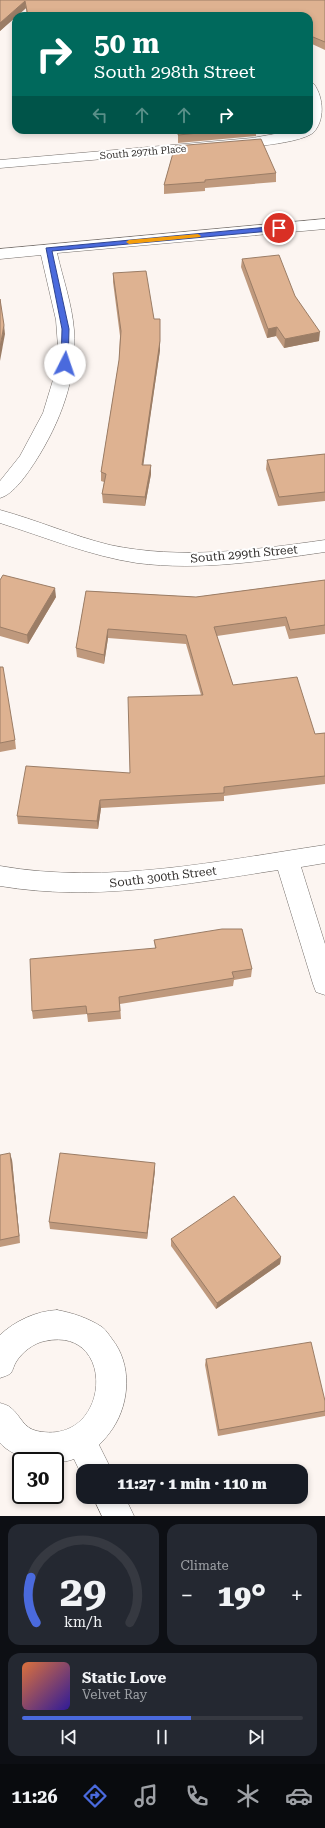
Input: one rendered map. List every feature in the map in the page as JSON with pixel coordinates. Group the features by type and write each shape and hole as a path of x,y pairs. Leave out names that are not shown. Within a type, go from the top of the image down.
{"street":[{"path":"313,96 319,110 318,116 313,124"},
{"name":"South 297th Place","path":"0,164 252,142 291,137 297,134"},
{"path":"0,254 325,224"},
{"path":"0,492 29,459 39,440 61,387 65,364 65,329 48,250"},
{"name":"South 299th Street","path":"0,516 110,551 155,557 209,559 325,546"},
{"name":"South 300th Street","path":"0,876 28,882 77,885 142,882 325,854"},
{"path":"287,860 325,984"},
{"path":"0,1363 9,1347 27,1332 49,1325 72,1327 92,1337 106,1355 113,1378 111,1402 99,1424 81,1441 58,1449 34,1447 13,1435 0,1418"},
{"path":"81,1441 92,1464"},
{"path":"112,1504 118,1516"}],"building":[{"path":"0,0 325,0 325,42 313,37 313,12 27,12 25,1 0,23"},
{"path":"261,139 276,173 205,180 205,182 164,185 175,146"},
{"path":"279,255 295,296 320,332 285,339 277,327 268,329 242,259"},
{"path":"146,271 154,319 160,319 160,341 142,465 151,465 145,497 102,494 106,474 101,472 119,360 121,331 113,273"},
{"path":"0,299 4,325 0,347"},
{"path":"325,454 325,492 279,497 267,460"},
{"path":"3,575 55,588 27,635 0,627 0,580"},
{"path":"325,580 325,625 290,630 286,617 214,627 233,685 297,677 315,734 325,733 325,776 224,787 224,793 100,800 97,821 17,816 26,766 130,773 128,697 203,695 186,635 108,629 104,655 76,648 86,591 196,597"},
{"path":"0,667 3,667 15,740 0,743"},
{"path":"222,929 242,929 252,969 232,972 234,978 119,997 120,1011 87,1014 86,1006 32,1011 30,959 156,948 154,940"},
{"path":"10,1153 19,1236 0,1240 0,1155"},
{"path":"60,1153 155,1163 147,1233 49,1222"},
{"path":"234,1196 281,1257 217,1303 171,1239"},
{"path":"311,1342 325,1401 325,1411 219,1430 206,1359"}],"slow traffic":[{"path":"129,242 198,236"}],"route":[{"path":"65,364 65,329 62,309 48,250 279,228"}]}
